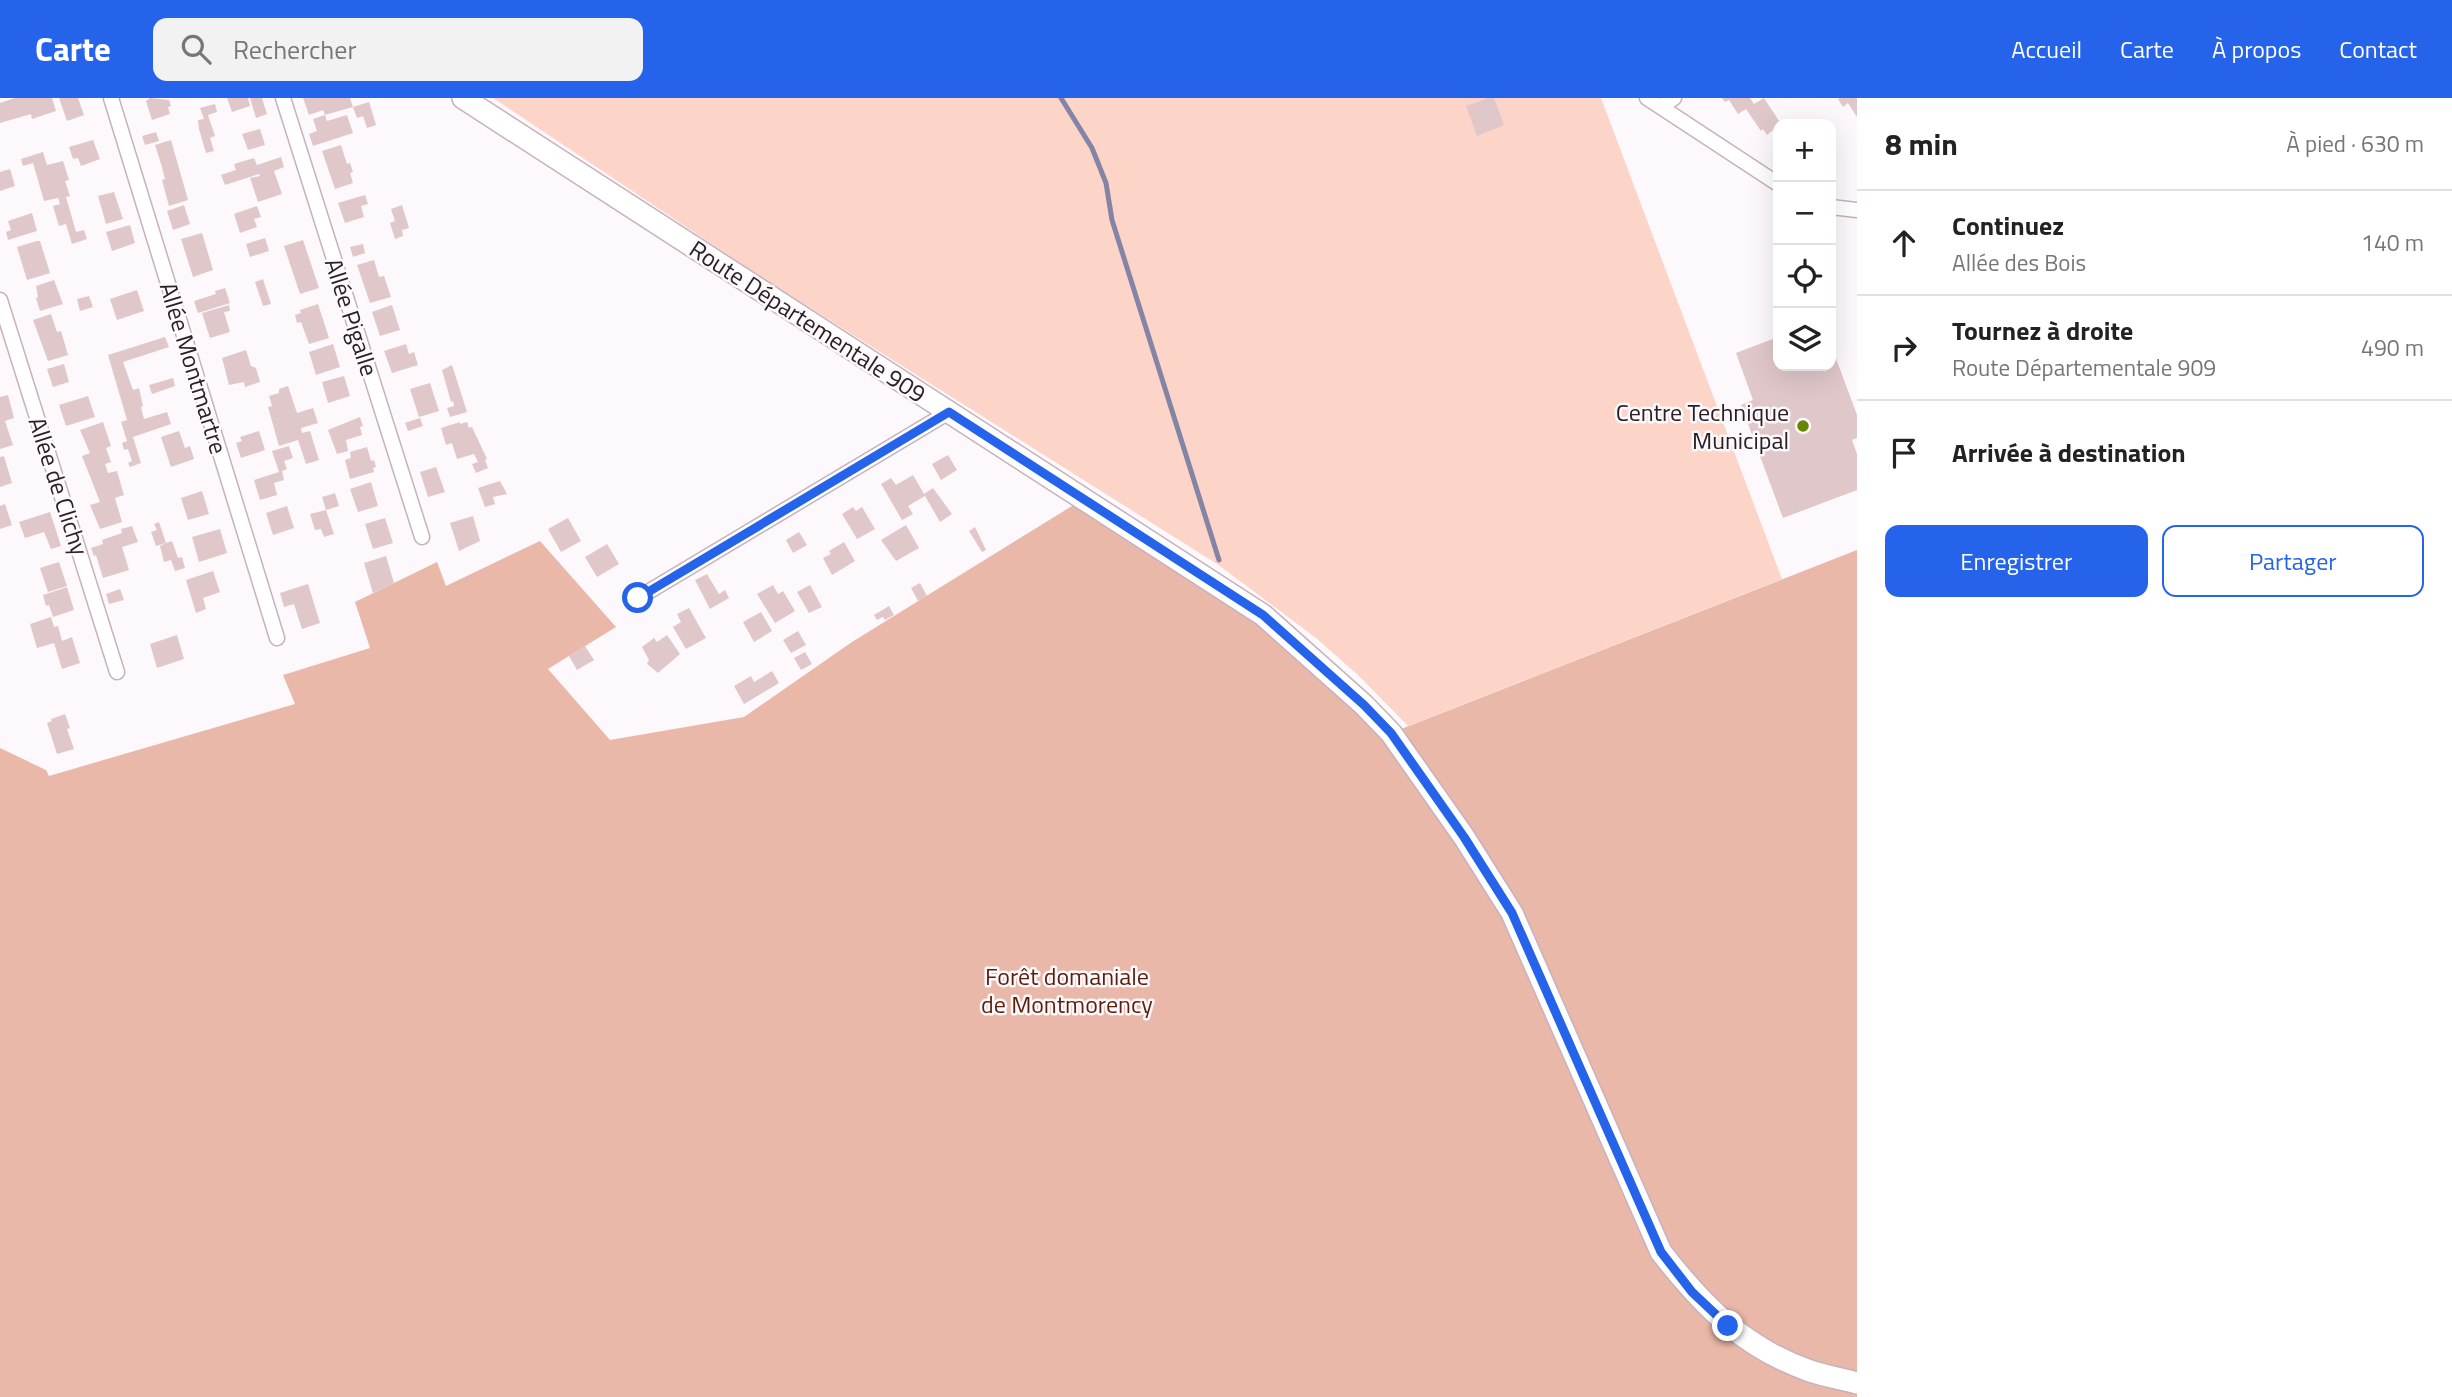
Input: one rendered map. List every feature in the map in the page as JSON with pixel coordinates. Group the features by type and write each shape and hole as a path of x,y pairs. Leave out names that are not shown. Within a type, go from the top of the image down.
{"main road":[{"name":"Route Départementale 909","path":"463,98 1263,615 1364,705 1391,733 1464,837 1512,913 1661,1252 1692,1292 1728,1326 1760,1349 1810,1370 1857,1383"},
{"path":"469,98 490,117"}],"street":[{"name":"Allée Montmartre","path":"111,98 278,638"},
{"name":"Allée Pigalle","path":"283,98 422,537"},
{"path":"1647,98 1775,182"},
{"path":"1661,107 1674,98"},
{"path":"1836,208 1857,211"},
{"name":"Allée de Clichy","path":"0,300 117,672"},
{"path":"638,598 949,412"}],"shaded area":[{"path":"493,98 1601,98 1782,579 1408,726 1359,676 1316,638 1217,564 764,279"}],"green space":[{"name":"Forêt domaniale de Montmorency","path":"1093,493 1263,615 1391,733 1857,550 1857,1397 0,1397 0,748 46,770 49,776 295,704 283,675 370,648 355,602 437,562 446,586 540,541 616,627 548,669 610,740 744,717 852,642"}],"building":[{"path":"15,98 52,98 56,111 32,119 31,114 0,123 0,103"},
{"path":"59,98 78,98 84,115 67,121"},
{"path":"150,98 169,100 170,114 152,120 146,101"},
{"path":"227,98 248,98 250,106 232,112"},
{"path":"250,98 262,98 267,114 256,118"},
{"path":"303,98 350,98 353,107 325,115 323,110 309,115"},
{"path":"1494,98 1504,125 1477,136 1466,106"},
{"path":"1722,98 1750,98 1754,104 1764,98 1778,119 1773,119 1773,130 1767,135 1763,129 1761,131 1746,109 1738,114 1729,100 1725,102"},
{"path":"1857,98 1857,117 1848,103 1843,107 1838,99"},
{"path":"369,102 376,125 367,128 363,116 357,118 353,107"},
{"path":"215,104 217,112 208,115 215,136 210,138 214,151 206,153 199,129 198,120 204,119 200,108"},
{"path":"325,115 327,121 347,115 353,133 313,146 309,134 317,131 313,119"},
{"path":"260,129 265,145 248,150 242,134"},
{"path":"156,132 159,141 145,145 142,136"},
{"path":"93,140 100,159 81,166 78,158 73,159 69,147"},
{"path":"171,140 188,200 169,206 162,180 165,179 155,145"},
{"path":"341,145 347,164 350,163 353,172 350,173 353,183 335,189 322,151"},
{"path":"43,152 47,165 63,161 69,180 65,181 70,196 66,197 76,232 84,230 87,239 72,244 66,224 59,226 53,206 60,204 58,198 44,201 33,163 23,166 21,159"},
{"path":"281,157 284,167 274,171 282,194 258,202 250,178 260,176 259,174 225,185 221,175 236,170 234,164 254,158 257,165"},
{"path":"10,169 15,186 0,191 0,172"},
{"path":"114,192 123,219 106,224 98,196"},
{"path":"365,195 368,204 361,206 364,217 345,223 338,203"},
{"path":"184,205 190,224 173,230 167,211"},
{"path":"402,205 409,228 402,230 403,236 395,239 390,223 395,221 391,209"},
{"path":"257,206 261,217 254,219 257,227 240,233 234,214"},
{"path":"32,213 37,231 8,240 6,232 11,230 8,221"},
{"path":"130,225 135,243 112,251 106,232"},
{"path":"202,233 213,270 193,277 181,239"},
{"path":"265,238 269,251 250,257 246,244"},
{"path":"303,240 319,288 300,294 284,246"},
{"path":"40,241 50,273 27,280 17,247"},
{"path":"363,244 365,253 353,257 350,247"},
{"path":"374,260 379,277 384,276 391,297 370,303 357,265"},
{"path":"263,279 271,304 263,306 255,282"},
{"path":"54,280 63,304 40,311 36,286"},
{"path":"225,288 230,303 198,313 194,301"},
{"path":"137,290 144,311 117,320 110,299"},
{"path":"89,296 93,307 80,311 77,299"},
{"path":"318,304 329,338 309,344 301,322 297,323 295,315 301,313 300,310"},
{"path":"229,305 230,311 224,312 230,332 210,338 202,313"},
{"path":"392,305 400,330 380,336 372,312"},
{"path":"51,314 57,332 61,331 68,355 48,361 33,320"},
{"path":"165,337 169,347 123,362 133,390 139,388 144,419 167,412 171,424 133,437 141,463 130,467 128,463 132,461 128,449 124,450 122,443 127,441 121,422 127,420 108,355"},
{"name":"Centre Technique Municipal","path":"1773,339 1773,371 1836,371 1836,358 1857,415 1857,438 1852,440 1857,454 1857,490 1783,518 1741,405 1753,400 1736,353"},
{"path":"333,344 340,367 316,375 309,352"},
{"path":"406,344 409,354 414,352 418,365 392,373 384,351"},
{"path":"246,350 260,382 245,387 244,382 229,385 222,358"},
{"path":"64,364 69,382 53,387 47,369"},
{"path":"452,365 467,412 450,417 447,408 454,406 442,370"},
{"path":"344,376 350,396 328,403 322,382"},
{"path":"173,378 175,386 152,394 149,385"},
{"path":"430,383 439,411 419,417 410,389"},
{"path":"288,386 297,413 313,408 318,423 301,428 302,433 310,431 319,460 306,464 298,440 279,446 268,407 272,406 269,396"},
{"path":"8,395 14,418 5,421 13,445 0,449 0,397"},
{"path":"88,396 95,417 66,426 59,405"},
{"path":"360,417 362,435 346,440 348,451 337,454 328,430"},
{"path":"420,418 423,426 408,431 405,423"},
{"path":"103,422 111,446 106,448 111,462 105,464 108,473 117,471 124,495 115,498 122,522 100,529 90,505 100,502 82,456 90,453 80,430"},
{"path":"467,422 469,428 472,427 487,459 488,468 476,473 472,464 478,462 474,454 457,459 452,443 446,445 441,428"},
{"path":"179,431 185,448 190,446 194,459 171,467 161,437"},
{"path":"259,431 265,450 241,458 236,443 242,441 240,437"},
{"path":"289,446 293,458 284,461 287,469 282,471 284,480 274,483 277,495 260,500 254,480 279,472 272,451"},
{"path":"367,447 376,467 373,468 374,472 350,479 345,460 351,458 350,452"},
{"path":"948,455 957,470 941,480 932,464"},
{"path":"4,456 12,483 0,487 0,457"},
{"path":"436,467 445,492 428,497 420,472"},
{"path":"913,475 924,494 933,488 952,514 940,522 925,496 908,506 913,514 902,520 881,484 891,478 896,485"},
{"path":"500,481 507,494 493,497 495,504 485,507 478,488"},
{"path":"371,482 378,506 358,512 350,489"},
{"path":"202,491 209,514 188,520 181,498"},
{"path":"335,493 339,506 326,510 322,497"},
{"path":"5,504 12,525 0,529 0,506"},
{"path":"287,506 294,528 273,535 266,513"},
{"path":"853,507 856,511 862,507 875,529 857,539 842,514"},
{"path":"326,510 334,534 324,537 321,529 315,530 310,514"},
{"path":"50,512 61,546 51,549 44,532 25,538 19,522"},
{"path":"473,516 480,541 459,551 450,523"},
{"path":"385,518 393,543 373,549 365,524"},
{"path":"568,518 581,541 561,552 548,529"},
{"path":"159,522 166,543 156,546 151,532 157,530 154,524"},
{"path":"906,525 919,548 896,561 881,540"},
{"path":"132,526 138,542 122,547 129,570 103,578 91,548 103,544 102,540 122,533 121,529"},
{"path":"975,527 986,550 982,552 969,531"},
{"path":"220,529 227,553 199,562 192,537"},
{"path":"799,532 807,545 793,553 786,540"},
{"path":"172,541 185,568 175,571 171,560 164,562 160,546"},
{"path":"844,542 855,561 832,575 823,558"},
{"path":"607,544 619,564 597,577 585,557"},
{"path":"386,556 394,583 373,593 364,563"},
{"path":"59,562 67,586 48,592 40,568"},
{"path":"213,571 220,592 203,598 206,609 196,613 186,580"},
{"path":"707,574 719,594 725,590 729,598 710,609 695,580"},
{"path":"920,583 927,596 918,601 911,588"},
{"path":"308,584 320,623 302,629 294,604 284,607 280,593"},
{"path":"773,585 778,594 783,591 795,611 775,623 757,594"},
{"path":"810,585 822,607 809,613 797,592"},
{"path":"67,587 74,610 53,617 43,595"},
{"path":"120,589 124,600 109,604 106,594"},
{"path":"889,606 894,615 885,620 883,617 877,620 874,615"},
{"path":"689,608 706,638 686,649 673,627 681,622 677,614"},
{"path":"761,612 772,631 754,642 743,622"},
{"path":"51,617 54,627 58,626 62,641 72,637 80,663 62,669 54,643 37,648 30,624"},
{"path":"798,631 806,645 791,653 783,640"},
{"path":"177,635 184,659 157,668 150,644"},
{"path":"667,635 680,654 658,673 647,664 649,660 642,647 654,638 657,642"},
{"path":"585,646 594,660 577,670 569,656"},
{"path":"805,652 812,664 801,670 794,658"},
{"path":"772,671 779,683 744,704 734,686 751,676 754,682"},
{"path":"65,714 74,749 57,754 47,723"}],"waterway":[{"path":"1061,98 1092,148 1106,183 1112,220 1219,560"}],"place":[{"name":"Centre Technique Municipal","path":"1803,426"}],"route":[{"path":"638,598 949,412 1263,615 1364,705 1391,733 1464,837 1512,913 1661,1252 1692,1292 1728,1326"}]}
